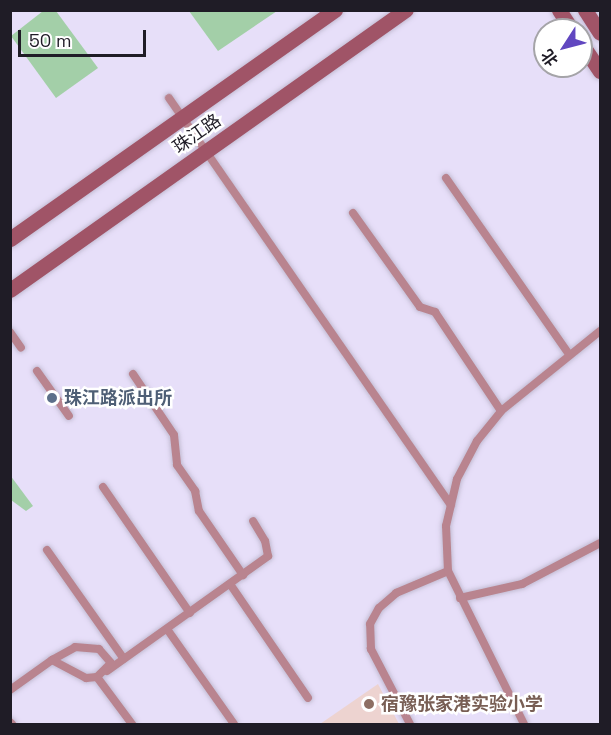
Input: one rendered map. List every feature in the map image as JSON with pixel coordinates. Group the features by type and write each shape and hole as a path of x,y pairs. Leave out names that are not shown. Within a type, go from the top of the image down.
{"street":[{"name":"珠江路","path":"10,239 335,10"},
{"name":"珠江路","path":"10,290 406,10"},
{"path":"585,10 600,33"}],"lane":[{"path":"170,98 451,505"},
{"path":"446,178 569,354"},
{"path":"353,213 420,307 435,312 501,411"},
{"path":"524,724 448,571 446,526 457,479 477,441 501,411 600,331"},
{"path":"10,333 21,348"},
{"path":"37,371 69,416"},
{"path":"133,374 174,435 177,465 195,491 199,511 243,575"},
{"path":"103,487 190,613"},
{"path":"52,660 69,672 97,677 124,660 268,555 266,541 253,522"},
{"path":"460,598 522,584 600,543"},
{"path":"47,550 124,660"},
{"path":"410,724 371,648 370,624 379,608 396,593 448,571"},
{"path":"230,584 308,698"},
{"path":"167,629 234,724"},
{"path":"10,690 52,660 84,645 107,654 111,663 107,671"},
{"path":"97,677 132,724"}],"shaded area":[{"name":"宿豫张家港实验小学","path":"378,684 399,724 320,724"}],"green space":[{"path":"43,11 56,11 98,68 56,98 11,36"},
{"path":"189,11 277,11 218,51"},
{"path":"10,475 33,506 26,511 11,500"}],"place":[{"name":"珠江路派出所","path":"52,398"},
{"name":"宿豫张家港实验小学","path":"369,704"}]}
